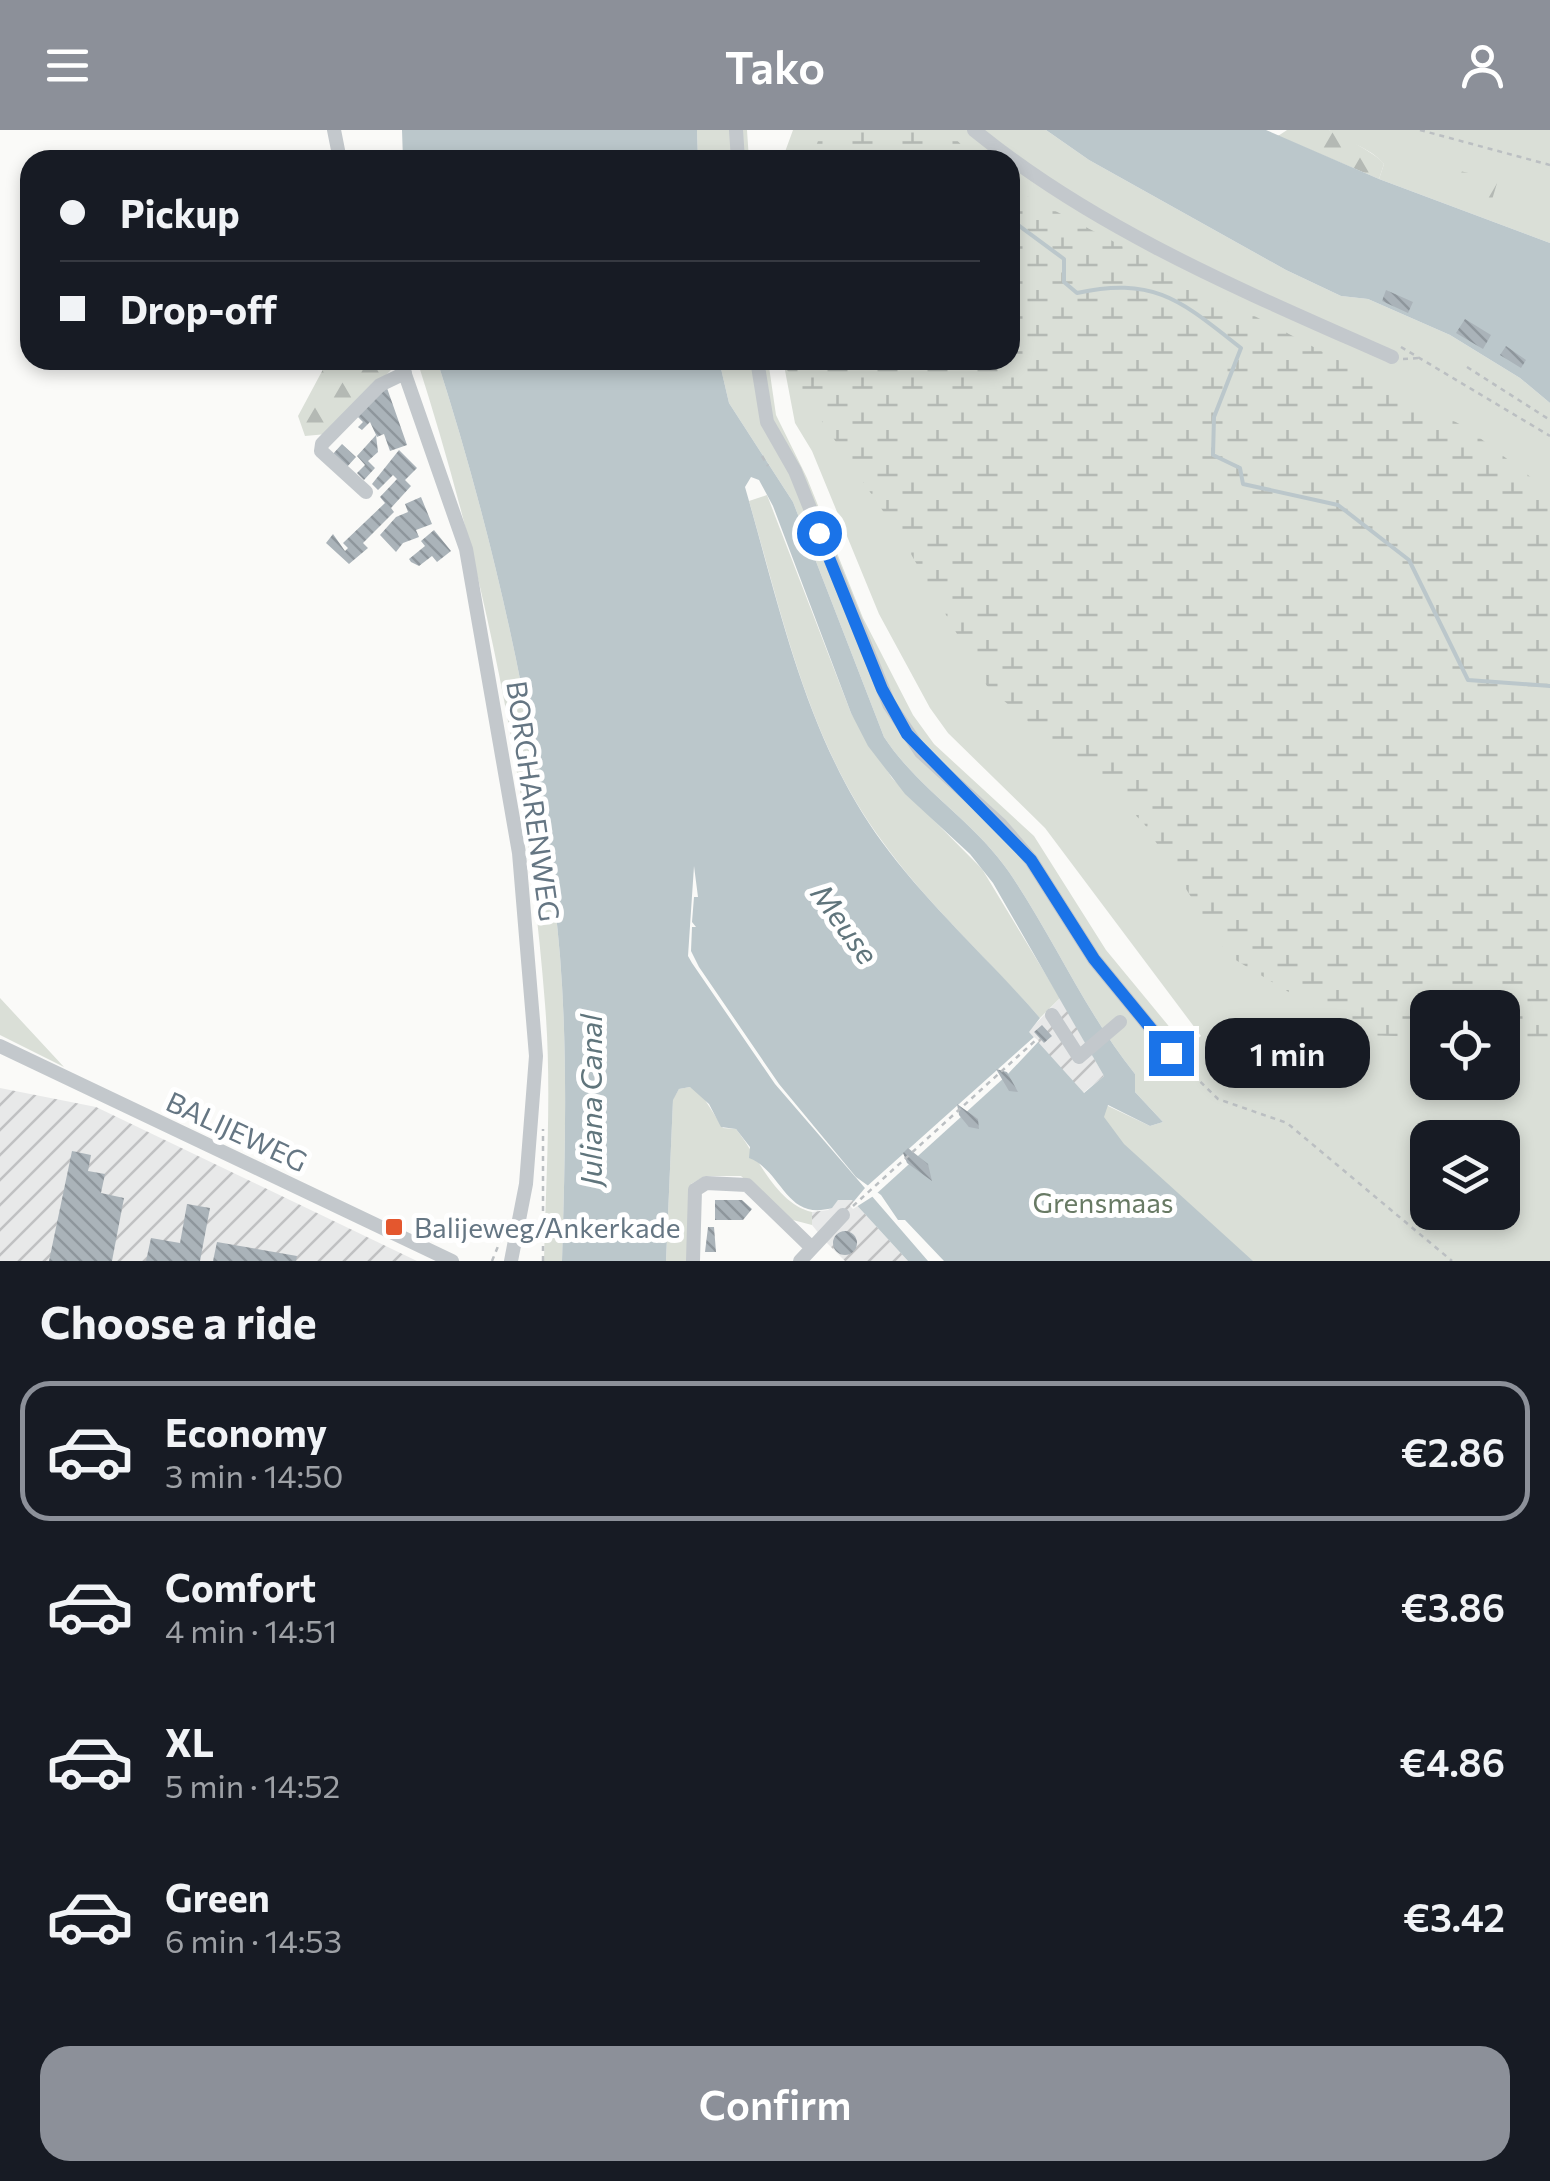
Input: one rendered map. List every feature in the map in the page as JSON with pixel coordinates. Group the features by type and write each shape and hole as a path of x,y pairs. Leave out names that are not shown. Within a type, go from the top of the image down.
{"street":[{"path":"974,130 1003,150"},
{"path":"1020,162 1200,272 1392,350"},
{"path":"366,492 321,451 322,444 398,370"},
{"name":"BORGHARENWEG","path":"403,370 466,550 521,870 532,975 533,1110 524,1198 511,1261"},
{"path":"760,370 772,433 795,471 882,689 907,734 1031,860 1100,968 1171,1053"},
{"path":"1052,1014 1079,1057 1120,1022"},
{"name":"BALIJEWEG","path":"0,1046 452,1261"},
{"path":"693,1261 695,1190 706,1182 748,1185 812,1248"},
{"path":"800,1261 847,1212"}],"path":[{"path":"1420,130 1550,165"},
{"path":"1392,350 1422,358"},
{"path":"1392,350 1422,358 1550,436"},
{"path":"1467,366 1550,420"},
{"path":"765,461 771,457"},
{"path":"847,1212 1037,1039"},
{"path":"1171,1053 1218,1099 1287,1123 1452,1261"},
{"path":"533,1110 546,1133 541,1261"},
{"path":"492,1261 505,1226"}],"shaded area":[{"path":"1060,998 1104,1076 1083,1093 1028,1032"},
{"path":"0,1088 96,1107 417,1261 0,1261"},
{"path":"852,1199 908,1261 845,1261 825,1241 812,1225 812,1212 828,1210 838,1200"}],"green space":[{"path":"697,130 747,130 748,150 698,150"},
{"name":"Grensmaas","path":"793,130 1046,130 1089,160 1286,270 1341,296 1368,299 1450,335 1520,378 1550,403 1550,1261 977,1261 1106,1105 1150,1126 1163,1122 1135,1092 1135,1074 1101,1026 1009,872 913,773 884,737 793,502 729,403 721,370 769,370 776,415 807,478 863,618 913,715 934,744 1034,836 1106,950 1186,1047 1201,1036 1045,828 948,733 930,708 879,614 812,451 795,423 785,370 1020,370 1020,150 786,150"},
{"path":"822,130 947,130 966,150 815,150"},
{"path":"1287,130 1329,130 1342,136 1384,164 1379,179 1278,136"},
{"path":"1329,130 1550,130 1550,243 1379,179 1384,164 1378,158"},
{"path":"1460,171 1498,180 1491,203 1452,190"},
{"path":"1020,192 1467,428 1550,492 1550,1044 1520,1038 1520,990 1410,990 1410,1036 1360,1035 1229,956 1143,822 987,686 904,542 787,370 1020,370"},
{"path":"323,370 391,370 327,434 305,436 298,416"},
{"path":"420,370 440,370 480,505 515,654 542,805 563,994 562,1261 544,1261 547,1036 527,840 500,678 441,438"},
{"path":"767,495 851,713 892,778 982,869 1060,998 1040,1018 900,864 856,802 835,762 800,677 749,501"},
{"path":"0,998 64,1067 0,1035"},
{"path":"679,1089 698,1089 723,1128 736,1129 778,1189 799,1207 812,1212 812,1225 789,1219 741,1176 705,1176 691,1184 689,1261 666,1261 673,1099"}],"water":[{"path":"402,130 697,130 698,150 403,150"},
{"path":"1046,130 1266,130 1379,179 1550,243 1550,403 1520,378 1450,335 1368,299 1341,296 1286,270 1089,160"},
{"path":"440,370 721,370 729,403 793,502 884,737 913,773 1009,872 1101,1026 1135,1074 1135,1092 1163,1122 1150,1126 1108,1105 1104,1117 1124,1144 1253,1261 944,1261 905,1220 898,1220 881,1195 856,1177 779,1084 699,967 691,951 692,927 696,927 692,922 694,897 698,897 694,866 688,956 692,963 775,1084 928,1261 908,1261 852,1200 838,1200 832,1208 816,1210 794,1201 770,1173 749,1158 750,1147 736,1129 721,1127 709,1104 690,1087 679,1089 673,1100 666,1261 562,1261 564,1032 552,881 530,730 480,505","holes":["751,477 759,480 773,506 851,713 868,746 905,794 970,854 993,883 1104,1076 1084,1093 1029,1032 1040,1018 919,888 882,842 833,760 784,625 745,487"]}],"pier":[{"path":"1034,1037 1039,1041 1006,1076 875,1195 853,1209 850,1206 865,1188"}],"building":[{"path":"1386,290 1413,302 1408,313 1382,301"},
{"path":"1465,319 1491,335 1483,349 1456,333"},
{"path":"1506,346 1526,360 1521,368 1500,355"},
{"path":"387,388 407,445 390,451 384,434 377,437 370,422 362,430 358,427 363,422 356,415"},
{"path":"376,435 378,452 368,461 375,468 364,480 357,473 365,465 357,456"},
{"path":"342,444 356,457 346,468 332,455"},
{"path":"399,450 417,468 405,480 411,486 391,508 394,512 363,543 368,548 349,564 326,543 333,534 345,551 348,548 343,543 385,503 380,497 397,479 393,475 378,490 372,484"},
{"path":"421,497 432,524 416,530 419,537 403,543 396,552 380,535 396,517 408,512 405,504"},
{"path":"434,530 451,551 437,562 432,556 419,566 411,562 409,559 425,546 421,541"},
{"path":"1042,1025 1052,1036 1044,1043 1034,1032"},
{"path":"996,1069 1007,1072 1018,1092 1009,1091"},
{"path":"957,1104 978,1119 979,1129 969,1127 959,1115"},
{"path":"908,1148 928,1164 932,1181 907,1163 903,1153"},
{"path":"72,1151 91,1155 88,1171 105,1174 101,1193 124,1198 112,1261 49,1261"},
{"path":"715,1200 742,1200 752,1209 743,1220 715,1220"},
{"path":"187,1204 210,1208 200,1261 146,1261 151,1238 180,1243"},
{"path":"708,1227 714,1227 716,1252 705,1252"},
{"path":"845,1231 857,1243 845,1255 833,1243"},
{"path":"217,1242 297,1256 296,1261 213,1261"}],"waterway":[{"path":"1020,226 1064,259 1064,282 1077,293 1128,288 1166,297 1241,348 1214,417 1213,455 1240,468 1243,484 1338,505 1409,560 1468,680 1550,686"}],"place":[{"name":"Balijeweg/Ankerkade","path":"394,1227"}],"route":[{"path":"819,533 882,689 907,734 950,781 1001,824 1031,860 1106,976 1171,1053"}],"water label":[{"name":"Meuse","path":"846,923"},
{"name":"Juliana Canal","path":"589,1100"}]}
